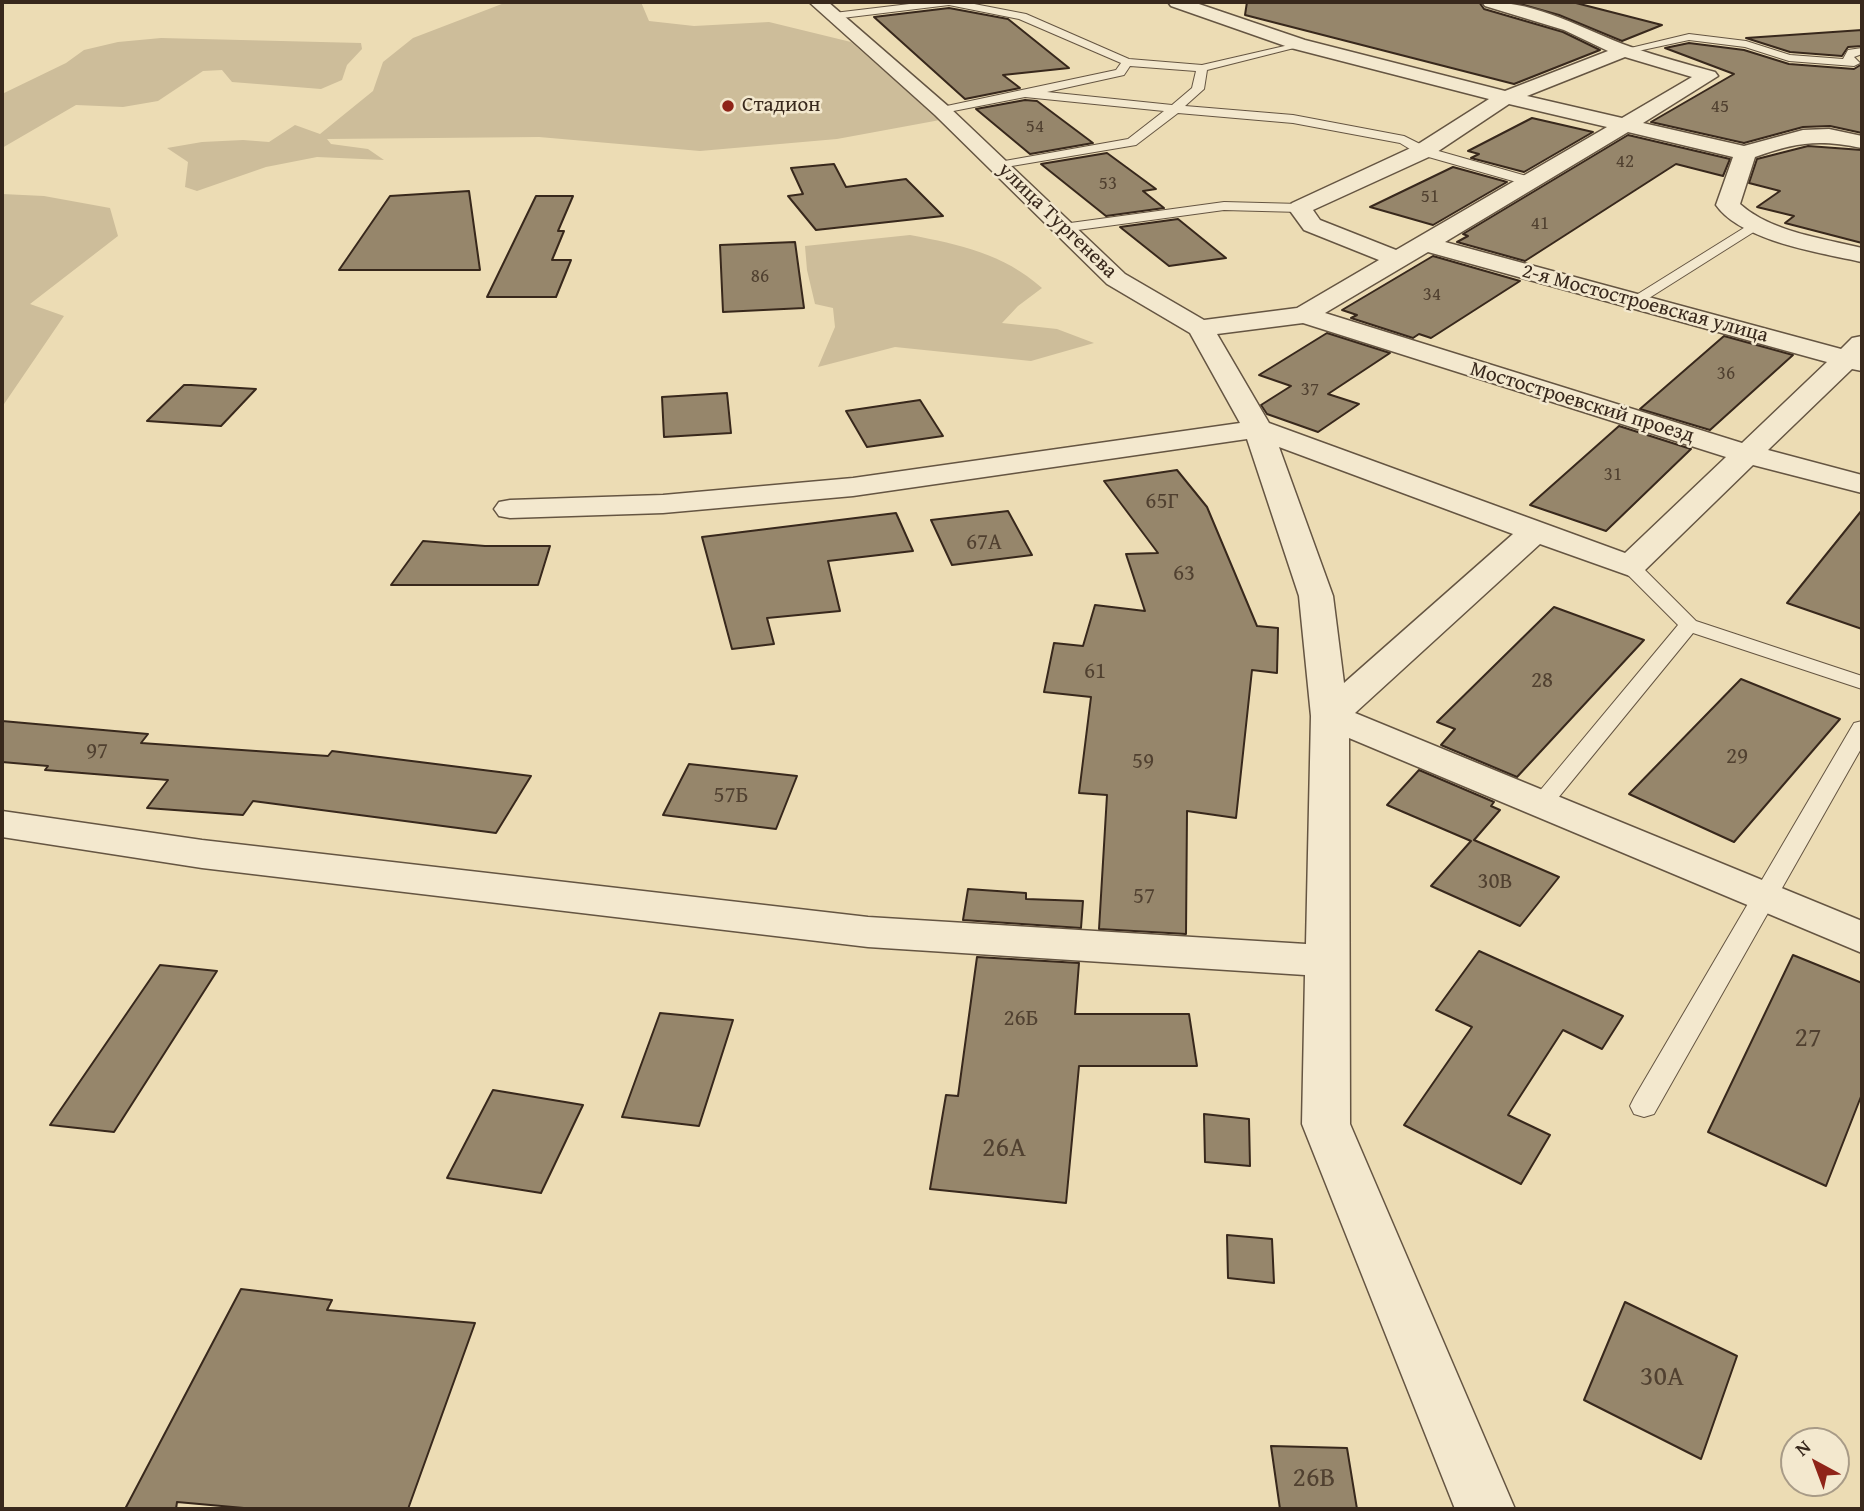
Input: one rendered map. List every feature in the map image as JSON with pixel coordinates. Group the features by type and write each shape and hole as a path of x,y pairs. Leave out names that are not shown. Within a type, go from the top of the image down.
{"street":[{"path":"1177,2 1298,44 1506,97 1745,153 1805,133 1834,135 1862,142"},
{"path":"1485,1509 1325,1124 1330,716 1316,596 1258,429 1200,328 1304,315 1708,76 1624,51 1570,26 1491,2"},
{"name":"улица Тургенева","path":"826,9 942,111 1116,279 1200,328"},
{"path":"1399,260 1312,225 1300,208 1423,151 1506,97 1624,51"},
{"path":"1745,153 1728,205 1737,216 1755,225 1862,256"},
{"name":"2-я Мостостроевская улица","path":"1427,244 1633,302 1856,355"},
{"name":"Мостостроевский проезд","path":"1304,315 1747,454 1862,484"},
{"path":"510,509 663,504 853,487 1258,429 1630,566 1856,355"},
{"path":"1330,716 1535,531"},
{"path":"1330,716 1862,938"},
{"path":"2,824 202,854 868,932 1327,961"}],"lane":[{"path":"826,9 949,2 1022,16 1127,62 1202,68 1298,44"},
{"path":"1624,51 1689,37 1746,44 1789,58 1858,65"},
{"path":"1858,65 1847,57 1852,52 1862,51"},
{"path":"942,111 1121,73 1127,62"},
{"path":"999,166 1132,142 1198,89 1202,68"},
{"path":"1023,93 1293,119 1404,140 1423,151 1532,182"},
{"path":"1063,228 1224,206 1300,208"},
{"path":"1633,302 1755,225"},
{"path":"1630,566 1689,625 1862,683"},
{"path":"1541,804 1689,625"},
{"path":"1644,1107 1862,728"}],"shaded area":[{"path":"507,2 641,2 649,21 694,26 769,22 851,42 940,120 837,139 700,151 539,137 327,139 331,144 368,149 384,160 317,157 266,167 197,191 185,187 188,162 167,148 202,142 269,142 295,125 320,134 373,91 383,62 413,38"},
{"path":"161,38 361,43 362,49 347,65 342,80 321,89 232,82 222,70 203,71 158,101 123,107 76,105 2,148 2,94 66,63 84,50 118,42"},
{"path":"2,194 44,196 110,208 118,236 30,304 64,316 2,407"},
{"path":"910,235 964,247 996,258 1042,288 1018,306 1002,323 1057,329 1094,343 1031,361 895,347 818,367 835,327 833,308 815,304 807,270 805,246"}],"building":[{"path":"1247,2 1479,2 1484,9 1563,32 1600,50 1514,84 1245,15"},
{"path":"1513,2 1572,2 1662,25 1622,41 1559,15"},
{"path":"949,8 1008,19 1069,68 1003,75 1020,88 965,99 874,17"},
{"path":"1862,30 1862,46 1848,47 1842,56 1790,52 1746,38"},
{"path":"1689,43 1744,50 1789,64 1854,69 1862,64 1862,133 1830,126 1803,127 1744,143 1651,122 1734,74 1665,48"},
{"path":"1025,100 1037,101 1093,143 1030,154 976,109"},
{"path":"1532,118 1593,132 1524,172 1471,158 1479,154 1468,151"},
{"path":"1628,135 1730,159 1723,176 1676,164 1525,261 1457,242 1468,236 1463,234"},
{"path":"1808,146 1862,150 1862,243 1785,223 1794,216 1757,207 1780,191 1749,183 1757,159"},
{"path":"1107,153 1156,189 1143,191 1164,208 1106,216 1041,164"},
{"path":"834,164 846,187 906,179 943,216 816,230 788,196 803,194 791,168"},
{"path":"1453,167 1507,182 1433,225 1370,207"},
{"path":"469,191 480,270 339,270 390,196"},
{"path":"536,196 573,196 558,231 564,231 552,260 571,260 556,297 487,297"},
{"path":"1178,219 1226,258 1169,266 1120,227"},
{"path":"795,242 804,308 723,312 720,245"},
{"path":"1433,256 1520,281 1431,338 1419,334 1413,338 1351,318 1357,315 1342,310"},
{"path":"1327,333 1390,353 1328,394 1359,404 1318,432 1267,414 1261,405 1291,386 1259,375"},
{"path":"1724,336 1793,355 1710,430 1640,409"},
{"path":"184,385 256,389 221,426 147,421"},
{"path":"727,393 731,433 664,437 662,397"},
{"path":"920,400 943,436 867,447 846,411"},
{"path":"1619,426 1691,449 1606,531 1530,505"},
{"path":"1177,470 1207,507 1257,626 1278,628 1277,673 1252,670 1236,818 1187,811 1186,934 1099,929 1107,795 1079,793 1091,697 1044,692 1054,643 1083,646 1095,605 1145,611 1126,554 1158,553 1104,481"},
{"path":"1862,510 1862,629 1787,603"},
{"path":"1008,511 1032,555 952,565 931,520"},
{"path":"896,513 913,551 828,561 840,611 767,618 774,644 732,649 702,537"},
{"path":"423,541 485,546 550,546 538,585 391,585"},
{"path":"1554,607 1644,640 1517,777 1441,745 1455,729 1437,722"},
{"path":"1741,679 1840,719 1734,842 1629,794"},
{"path":"2,721 148,734 141,743 328,756 332,751 531,776 496,833 253,801 243,815 147,808 168,780 45,770 48,766 2,762"},
{"path":"689,764 797,776 776,829 663,815"},
{"path":"1419,770 1494,802 1491,806 1500,810 1474,840 1559,877 1520,926 1431,886 1471,841 1387,805"},
{"path":"968,889 1026,893 1026,899 1083,901 1081,928 963,920"},
{"path":"1479,951 1623,1016 1602,1049 1563,1030 1508,1115 1550,1135 1521,1184 1404,1125 1472,1027 1436,1010"},
{"path":"1793,955 1862,983 1862,1094 1826,1186 1708,1132"},
{"path":"977,957 1079,963 1075,1014 1189,1014 1197,1066 1079,1066 1066,1203 930,1189 946,1095 958,1096"},
{"path":"160,965 217,971 114,1132 50,1125"},
{"path":"660,1013 733,1020 699,1126 622,1117"},
{"path":"493,1090 583,1105 541,1193 447,1178"},
{"path":"1204,1114 1249,1119 1250,1166 1205,1162"},
{"path":"1227,1235 1272,1239 1274,1283 1228,1278"},
{"path":"241,1289 332,1300 327,1310 475,1323 408,1509 255,1509 177,1502 176,1509 125,1509"},
{"path":"1625,1302 1737,1356 1701,1459 1584,1400"},
{"path":"1271,1446 1347,1448 1357,1509 1280,1509"}],"place":[{"name":"Стадион","path":"728,106"}]}
